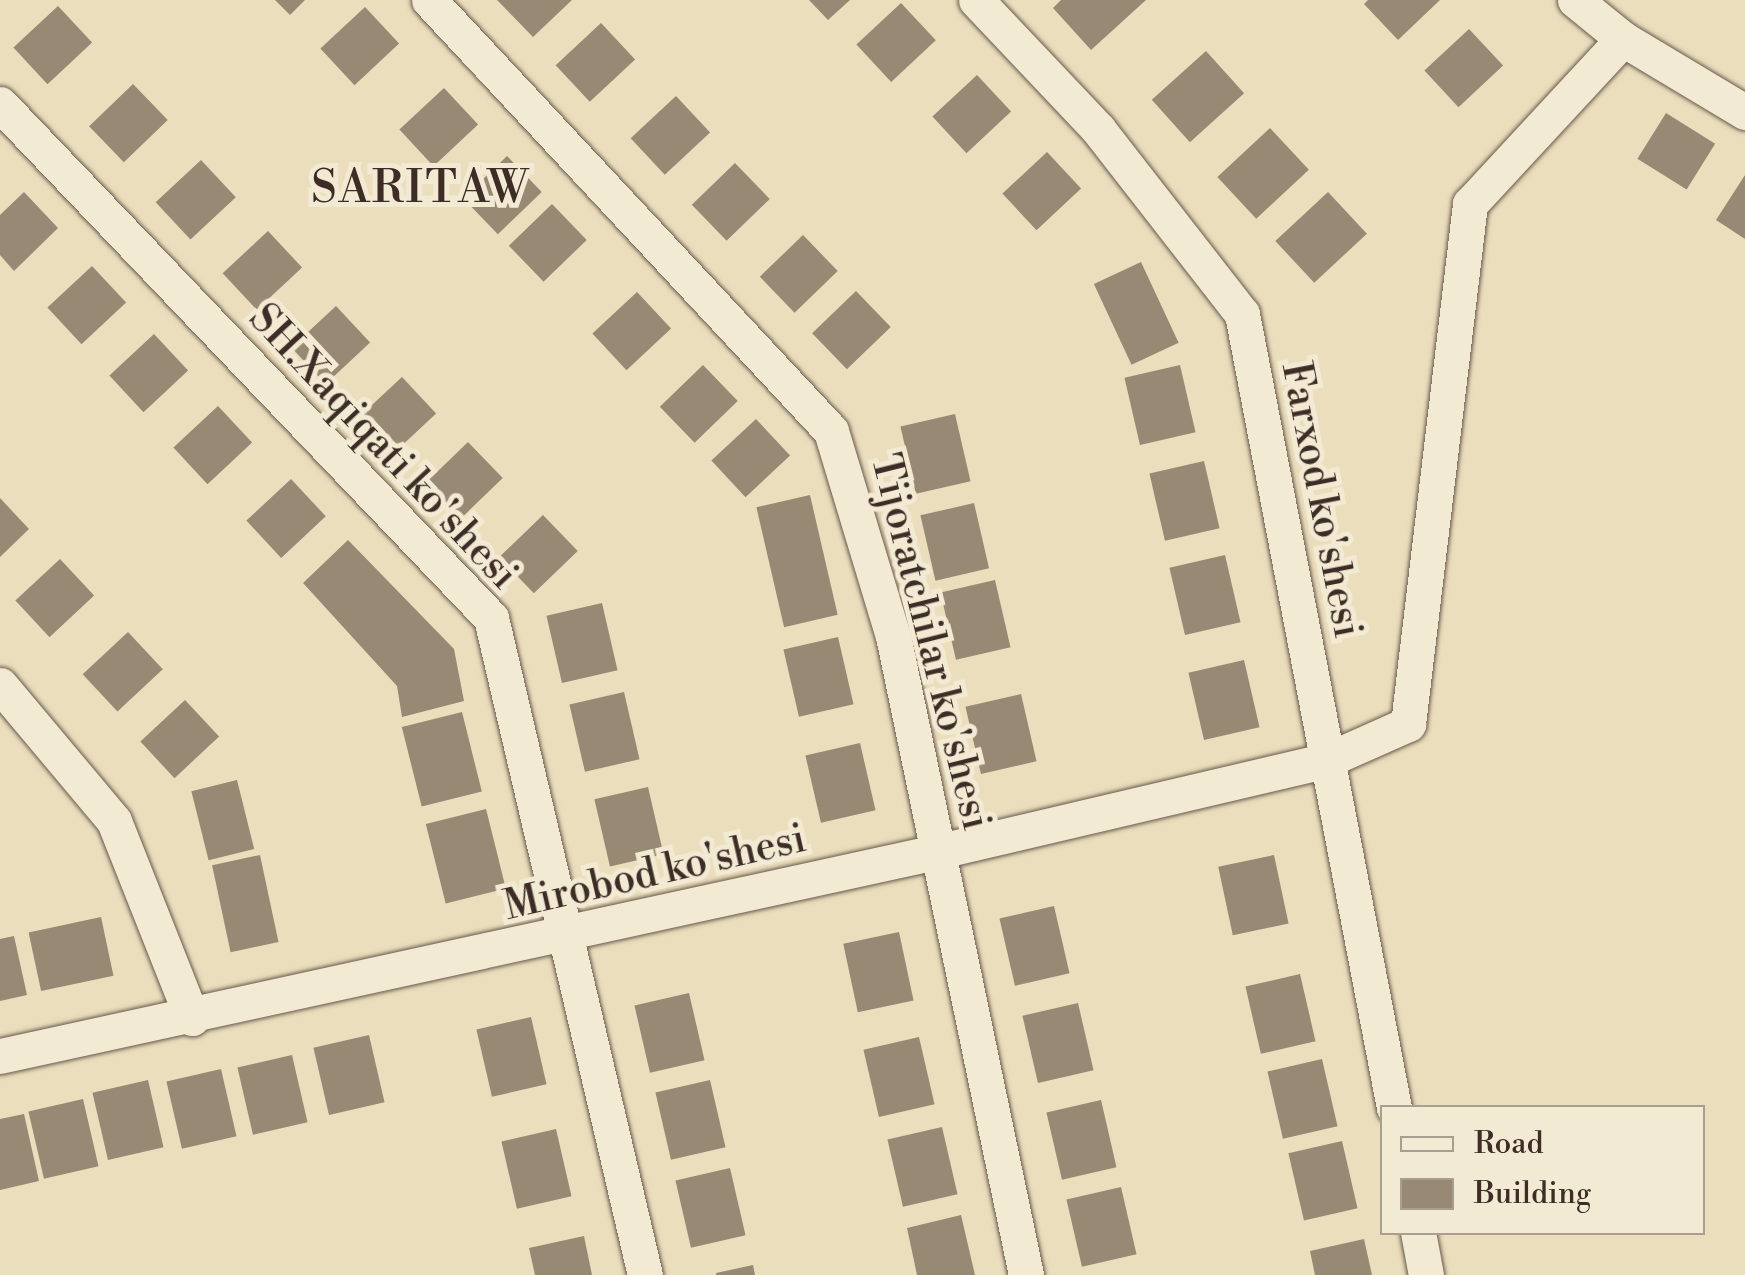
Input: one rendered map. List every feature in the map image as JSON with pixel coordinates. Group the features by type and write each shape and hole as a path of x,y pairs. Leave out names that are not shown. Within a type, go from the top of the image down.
{"street":[{"name":"Tijoratchilar ko'shesi","path":"429,0 832,431 892,636 1026,1275"},
{"name":"Farxod ko'shesi","path":"976,0 1098,130 1242,314 1393,1105"},
{"path":"1575,0 1623,39 1745,112"},
{"name":"Mirobod ko'shesi","path":"0,1056 569,937 1327,760 1408,724 1470,204 1623,39"},
{"name":"SH.Xaqiqati ko'shesi","path":"0,104 491,618 646,1275"},
{"path":"0,685 114,821 192,1018"},
{"path":"1419,1235 1426,1275"}],"building":[{"path":"275,0 305,0 290,15"},
{"path":"497,0 572,0 533,37"},
{"path":"809,0 850,0 828,20"},
{"path":"1061,0 1146,0 1091,50 1053,8"},
{"path":"1368,0 1440,0 1398,40 1364,4"},
{"path":"901,3 936,40 891,82 856,45"},
{"path":"58,6 92,43 47,84 13,48"},
{"path":"365,7 399,44 354,85 320,49"},
{"path":"601,23 635,60 590,102 556,65"},
{"path":"1469,29 1503,66 1458,107 1424,71"},
{"path":"1206,51 1244,93 1190,142 1152,100"},
{"path":"977,75 1011,112 966,153 932,117"},
{"path":"133,84 168,120 124,162 89,126"},
{"path":"444,88 478,125 433,166 399,130"},
{"path":"676,96 710,133 665,175 631,138"},
{"path":"1666,113 1715,144 1687,190 1637,159"},
{"path":"1270,128 1309,170 1256,219 1217,177"},
{"path":"1047,152 1081,189 1036,230 1002,194"},
{"path":"507,156 542,192 498,234 463,198"},
{"path":"201,160 236,197 190,240 156,202"},
{"path":"735,163 770,199 727,241 692,205"},
{"path":"1745,175 1745,239 1716,220"},
{"path":"24,192 58,228 14,271 0,255 0,215"},
{"path":"1328,192 1367,234 1314,283 1275,241"},
{"path":"552,204 587,240 544,282 509,246"},
{"path":"268,231 302,268 257,310 223,273"},
{"path":"803,235 838,271 795,313 760,277"},
{"path":"1141,262 1179,343 1131,365 1094,284"},
{"path":"92,266 126,303 81,344 47,308"},
{"path":"856,291 891,327 847,369 812,333"},
{"path":"637,292 671,329 626,370 592,334"},
{"path":"336,306 370,343 325,384 291,348"},
{"path":"154,334 188,371 143,412 109,376"},
{"path":"703,365 738,401 695,443 660,407"},
{"path":"1180,365 1196,432 1140,445 1124,378"},
{"path":"402,377 436,414 391,455 357,419"},
{"path":"218,406 252,443 207,484 173,448"},
{"path":"955,414 971,481 916,494 900,427"},
{"path":"756,419 790,456 745,497 711,461"},
{"path":"468,442 503,478 460,520 425,484"},
{"path":"1204,461 1220,528 1165,541 1149,474"},
{"path":"291,479 326,516 281,558 246,521"},
{"path":"810,495 838,615 784,627 756,507"},
{"path":"0,498 29,529 0,557"},
{"path":"974,503 989,568 935,581 920,515"},
{"path":"543,515 578,551 534,593 499,557"},
{"path":"348,540 454,649 464,701 402,717 397,686 303,583"},
{"path":"1225,555 1241,622 1185,635 1169,568"},
{"path":"60,559 94,596 49,637 15,601"},
{"path":"995,580 1011,647 956,660 940,593"},
{"path":"602,603 618,670 562,683 546,616"},
{"path":"128,632 163,669 117,712 83,674"},
{"path":"838,637 854,704 799,717 783,650"},
{"path":"1244,660 1260,727 1204,740 1188,673"},
{"path":"624,692 640,759 585,772 569,705"},
{"path":"1021,694 1037,761 981,774 965,707"},
{"path":"185,700 219,737 174,778 140,742"},
{"path":"462,712 482,792 422,807 402,727"},
{"path":"860,743 876,810 821,823 805,756"},
{"path":"237,780 254,849 209,860 191,791"},
{"path":"648,787 664,854 610,867 594,799"},
{"path":"486,809 506,889 446,904 426,824"},
{"path":"260,855 279,942 231,952 212,865"},
{"path":"1274,855 1289,923 1233,935 1218,867"},
{"path":"1054,906 1070,973 1015,986 999,919"},
{"path":"101,917 113,976 41,991 29,932"},
{"path":"899,932 914,1000 858,1012 843,944"},
{"path":"14,936 27,995 0,1001 0,939"},
{"path":"1300,974 1316,1041 1261,1054 1245,987"},
{"path":"689,993 705,1060 650,1073 634,1006"},
{"path":"1078,1003 1094,1070 1038,1083 1022,1016"},
{"path":"531,1017 547,1084 492,1097 476,1030"},
{"path":"369,1035 385,1102 329,1115 313,1048"},
{"path":"919,1037 935,1104 879,1117 863,1050"},
{"path":"292,1055 308,1122 253,1135 237,1068"},
{"path":"1322,1059 1338,1126 1283,1139 1267,1072"},
{"path":"221,1069 237,1136 182,1149 166,1082"},
{"path":"148,1080 164,1147 108,1160 92,1093"},
{"path":"710,1080 726,1147 671,1160 655,1093"},
{"path":"83,1099 99,1166 44,1179 28,1112"},
{"path":"1101,1100 1117,1167 1062,1180 1046,1113"},
{"path":"24,1114 39,1181 0,1190 0,1119"},
{"path":"942,1127 958,1194 903,1207 887,1140"},
{"path":"556,1129 572,1196 517,1209 501,1142"},
{"path":"1342,1141 1358,1208 1304,1221 1288,1153"},
{"path":"730,1168 746,1235 691,1248 675,1181"},
{"path":"1121,1187 1137,1254 1082,1267 1066,1200"},
{"path":"961,1215 975,1275 917,1275 907,1228"},
{"path":"584,1236 592,1275 535,1275 529,1248"},
{"path":"1364,1239 1372,1275 1315,1275 1310,1251"},
{"path":"753,1265 755,1275 716,1275 716,1273"}],"district":[{"name":"SARITAW","path":"421,189"}]}
